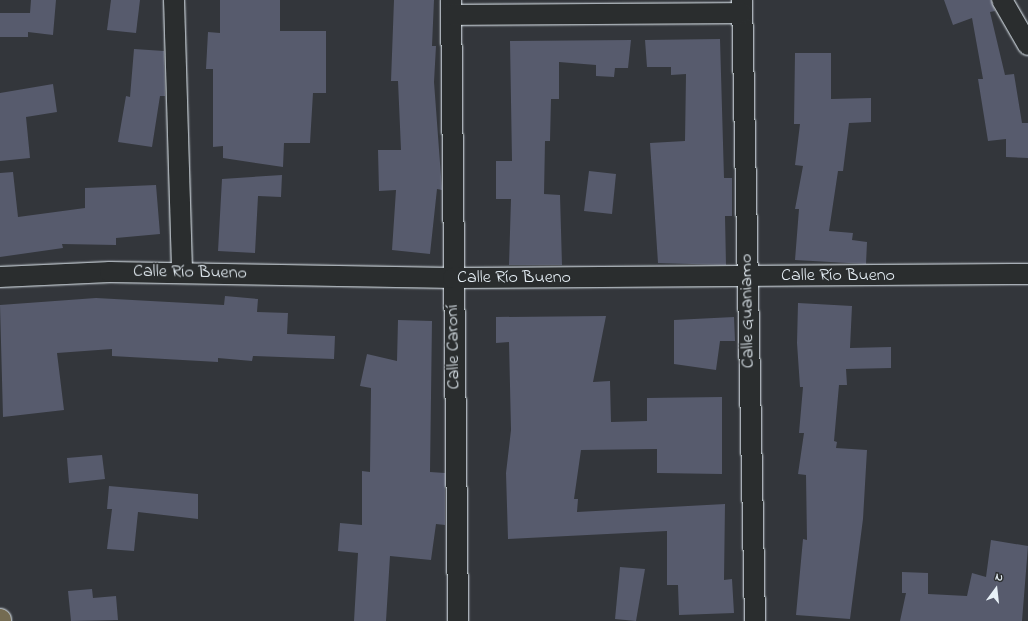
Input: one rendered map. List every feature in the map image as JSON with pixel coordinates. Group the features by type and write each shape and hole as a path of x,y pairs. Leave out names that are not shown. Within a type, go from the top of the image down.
{"street":[{"path":"174,0 182,273"},
{"path":"1002,0 1028,45"},
{"path":"451,7 742,6"},
{"name":"Calle Guaniamo","path":"742,6 755,621"},
{"name":"Calle Caroní","path":"451,7 458,621"},
{"name":"Calle Río Bueno","path":"0,277 46,273 182,273 453,278 1028,274"}],"building":[{"path":"31,0 56,0 53,35 28,32 28,37 0,37 0,13 30,13"},
{"path":"111,0 140,0 136,33 107,30"},
{"path":"220,0 280,0 280,31 326,31 326,93 313,93 310,143 284,143 283,167 223,158 223,146 213,147 213,69 206,69 208,32 220,33"},
{"path":"394,0 434,0 432,46 436,46 434,82 442,190 437,189 430,254 392,250 396,190 379,191 378,150 401,150 398,81 391,81"},
{"path":"944,0 991,0 995,11 990,12 1005,75 1014,74 1022,123 1028,123 1028,158 1006,157 1006,139 988,141 978,79 983,79 972,18 953,25"},
{"path":"720,39 724,178 732,178 732,216 725,216 726,265 658,263 650,143 685,141 686,74 671,75 671,67 647,67 645,40"},
{"path":"631,40 628,68 615,68 614,77 596,76 596,65 559,62 559,99 551,99 550,141 545,141 544,194 560,195 562,265 509,265 511,199 496,199 496,161 512,161 510,41"},
{"path":"134,49 164,51 165,96 160,96 152,147 118,142 126,96 130,97"},
{"path":"795,53 831,53 831,99 871,98 871,122 849,123 843,171 838,171 829,231 853,233 852,240 867,242 866,264 795,260 799,209 795,209 803,166 795,165 800,124 794,124"},
{"path":"53,84 57,112 26,117 30,158 0,161 0,93"},
{"path":"589,171 616,174 612,214 584,211"},
{"path":"13,172 18,217 85,208 85,188 156,185 160,234 116,238 116,245 62,244 63,248 0,257 0,173"},
{"path":"282,175 281,197 258,196 255,253 218,251 222,179"},
{"path":"225,296 258,299 257,312 288,313 287,334 335,336 334,359 253,356 252,361 218,358 218,362 112,356 112,349 57,353 64,410 3,417 0,305 96,298 224,305"},
{"path":"798,303 852,306 850,348 891,347 891,368 846,369 847,385 839,385 834,441 837,442 836,448 867,450 863,519 850,619 796,615 803,539 807,540 806,475 798,474 804,433 799,433 803,387 800,387 797,343"},
{"path":"606,316 593,382 610,381 611,422 647,421 647,398 722,397 722,474 657,473 657,449 581,450 574,499 578,499 577,512 725,504 724,580 732,579 734,613 679,615 678,585 667,585 667,531 508,539 506,473 511,430 509,342 496,343 496,317"},
{"path":"734,317 735,341 720,341 716,370 674,364 674,320"},
{"path":"398,320 432,321 430,472 445,473 445,525 436,524 431,560 390,556 386,621 354,621 358,553 338,551 340,523 362,525 362,471 370,472 371,388 360,386 367,354 397,361"},
{"path":"102,455 105,479 69,483 67,458"},
{"path":"109,486 198,494 198,519 138,512 134,551 107,549 112,509 107,509"},
{"path":"991,540 1028,546 1022,621 900,621 906,593 902,593 902,572 928,573 928,594 967,596 972,573 986,577"},
{"path":"620,567 645,569 636,621 615,619"},
{"path":"92,589 93,598 116,596 118,620 71,621 68,591"}]}
